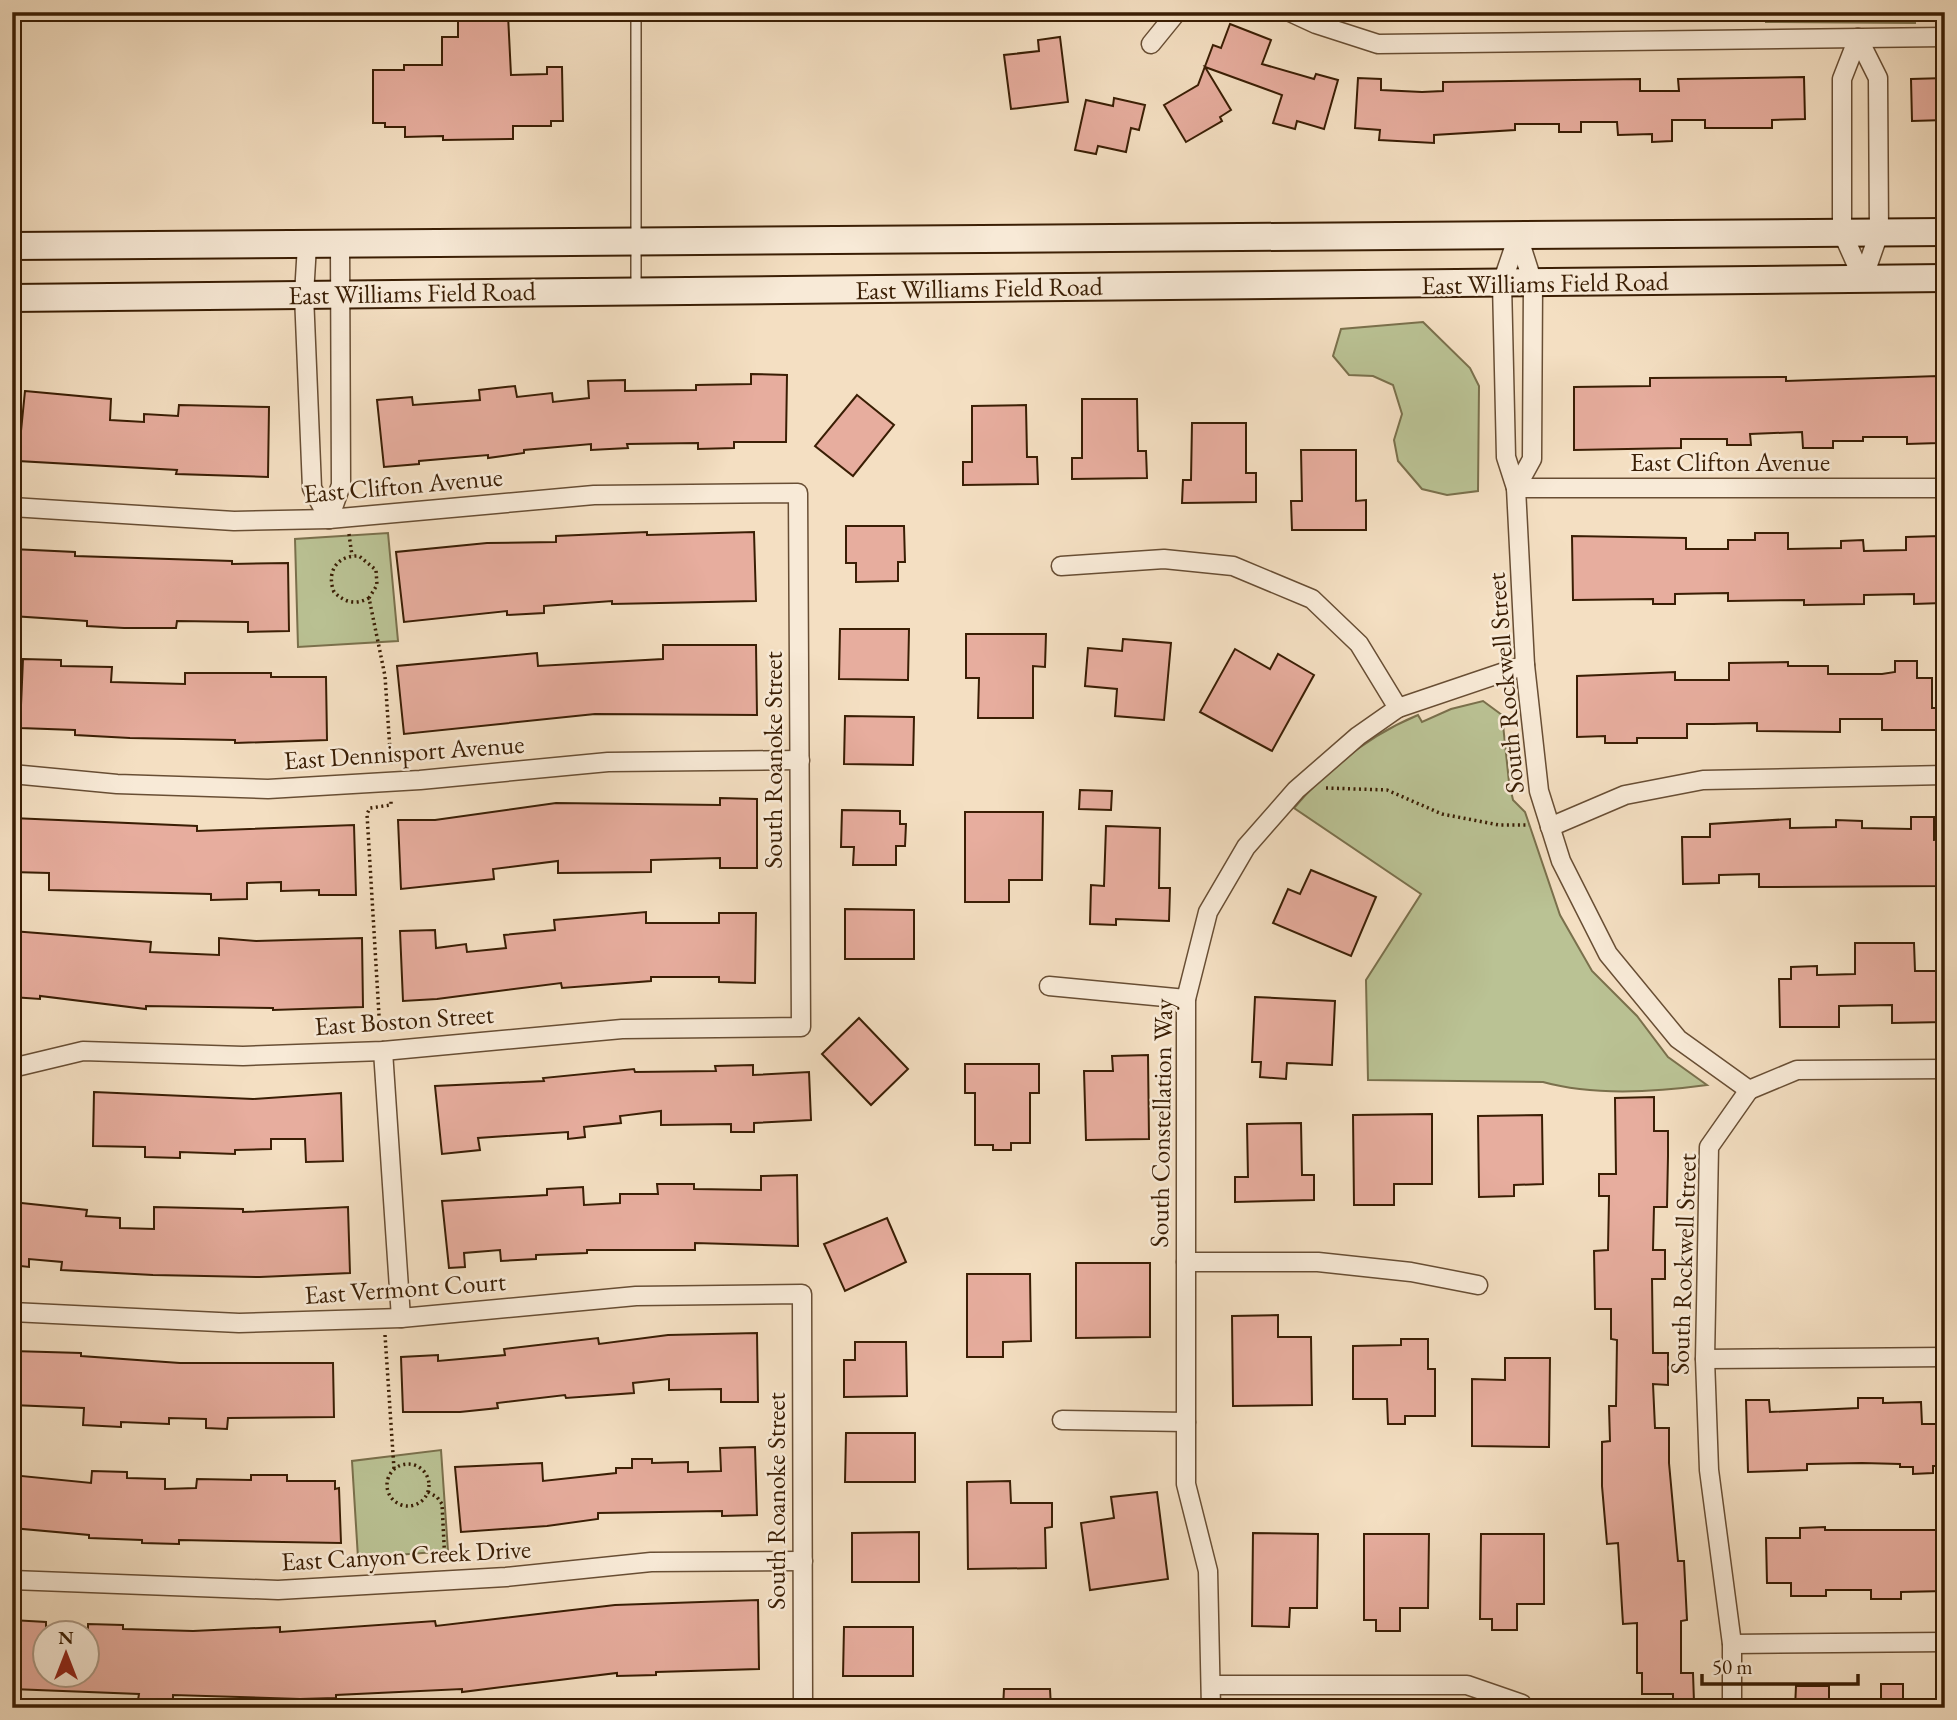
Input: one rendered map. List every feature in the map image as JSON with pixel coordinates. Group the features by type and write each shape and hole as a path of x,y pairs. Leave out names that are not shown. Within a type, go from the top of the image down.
{"main road":[{"name":"East Williams Field Road","path":"12,247 1945,232"},
{"name":"East Williams Field Road","path":"12,298 1945,278"}],"street":[{"path":"1151,44 1177,12"},
{"path":"1290,12 1316,24 1378,44 1945,37"},
{"path":"1858,38 1842,79 1843,232 1863,279"},
{"path":"1858,38 1878,78 1879,233 1863,279"},
{"path":"1516,488 1532,459 1533,283 1518,236"},
{"name":"South Rockwell Street","path":"1518,236 1502,283 1506,457 1516,488 1525,665 1539,791 1561,861 1608,954 1678,1039 1748,1090 1709,1147 1705,1359 1709,1470 1732,1644 1732,1708"},
{"path":"329,519 341,485 340,244"},
{"path":"307,245 304,295 312,488 329,519"},
{"name":"East Clifton Avenue","path":"1516,488 1945,488"},
{"name":"East Clifton Avenue","path":"12,508 234,521 329,519 594,495 798,493"},
{"name":"South Roanoke Street","path":"798,493 801,1027"},
{"path":"1061,566 1164,559 1233,566 1301,594 1312,599 1359,644 1398,708"},
{"name":"South Constellation Way","path":"1211,1708 1208,1571 1186,1484 1186,999 1208,912 1246,847 1296,790 1358,736 1398,708 1525,665"},
{"name":"East Dennisport Avenue","path":"12,774 117,784 268,789 420,780 608,762 800,760"},
{"path":"1550,827 1625,795 1703,780 1945,775"},
{"path":"1049,986 1186,999"},
{"name":"East Boston Street","path":"12,1068 83,1051 243,1056 383,1051 622,1029 801,1027"},
{"path":"383,1051 401,1318"},
{"path":"1748,1090 1797,1070 1945,1069"},
{"path":"1186,1262 1318,1262 1411,1272 1478,1285"},
{"name":"South Roanoke Street","path":"802,1294 803,1708"},
{"name":"East Vermont Court","path":"12,1312 239,1323 401,1318 636,1296 802,1294"},
{"path":"1705,1359 1945,1357"},
{"path":"1062,1420 1186,1422"},
{"name":"East Canyon Creek Drive","path":"12,1580 278,1590 506,1577 650,1562 803,1561"},
{"path":"1732,1644 1945,1642"},
{"path":"1211,1685 1467,1685 1522,1704"}],"lane":[{"path":"636,12 636,291"}],"path":[{"path":"349,533 352,556"},
{"path":"352,556 366,559 376,570 377,585 369,598 355,603 347,602 334,592 331,585 333,569 337,563 352,556"},
{"path":"369,598 384,676 391,763"},
{"path":"1321,788 1387,790 1442,814 1526,826"},
{"path":"383,1051 367,814 370,808 391,805 391,796"},
{"path":"385,1332 394,1469 387,1487 398,1504 419,1504 428,1492 429,1478 420,1467 406,1464 394,1469"},
{"path":"428,1492 438,1497 442,1504 445,1562"}],"green space":[{"path":"1766,12 1915,12 1915,23 1766,22"},
{"path":"1423,322 1470,368 1479,386 1478,491 1447,495 1422,489 1398,461 1394,440 1402,414 1393,385 1373,376 1349,375 1333,356 1341,329"},
{"path":"388,533 398,641 298,647 295,539"},
{"path":"1483,701 1502,715 1513,800 1525,812 1560,915 1592,971 1637,1016 1668,1057 1707,1085 1603,1091 1543,1082 1368,1080 1366,980 1421,894 1294,808 1336,766 1383,732 1418,715 1422,722 1451,709"},
{"path":"441,1450 448,1551 358,1558 352,1461"}],"building":[{"path":"458,12 508,15 511,75 547,74 547,67 562,67 563,121 551,121 551,126 513,126 513,139 443,140 443,136 405,137 405,127 385,127 385,123 373,123 373,70 404,70 404,65 442,65 442,37 458,37"},
{"path":"1230,24 1271,40 1262,64 1314,79 1316,74 1338,80 1324,129 1297,121 1295,129 1273,123 1282,95 1205,67 1231,110 1220,117 1222,121 1186,142 1164,105 1198,85 1213,45 1221,48"},
{"path":"1060,37 1068,102 1011,109 1004,55 1039,51 1038,40"},
{"path":"1804,77 1805,119 1772,120 1772,128 1705,128 1705,120 1672,120 1672,141 1652,142 1652,134 1618,135 1617,122 1581,122 1581,132 1559,132 1559,124 1515,124 1515,130 1434,135 1434,143 1379,140 1380,130 1355,128 1358,78 1381,79 1381,90 1422,92 1443,91 1443,82 1640,79 1640,91 1679,91 1678,79"},
{"path":"1945,78 1945,120 1912,121 1911,79"},
{"path":"1114,98 1145,105 1139,130 1131,128 1126,152 1098,146 1096,154 1075,150 1086,100 1113,106"},
{"path":"751,374 787,375 786,442 734,442 734,448 698,449 698,443 627,444 628,448 591,450 591,444 524,450 524,453 488,458 488,455 384,467 377,400 412,397 413,405 480,400 479,390 515,386 517,397 552,393 553,402 589,398 588,381 625,380 625,391 696,390 696,385 751,384"},
{"path":"1938,376 1939,443 1907,444 1907,437 1863,437 1863,441 1833,441 1833,448 1803,448 1802,432 1750,434 1751,445 1727,445 1727,439 1681,439 1681,448 1574,450 1574,387 1650,386 1650,378 1786,377 1786,381"},
{"path":"25,391 111,399 110,420 144,422 144,414 178,416 179,405 269,407 268,477 176,474 177,470 18,461"},
{"path":"857,395 894,425 853,476 815,446"},
{"path":"1082,399 1137,399 1138,451 1146,451 1147,478 1072,479 1072,458 1082,458"},
{"path":"1026,405 1027,457 1037,457 1038,484 963,485 963,462 972,462 972,406"},
{"path":"1192,423 1246,423 1246,473 1256,473 1256,502 1182,503 1183,480 1191,480"},
{"path":"1301,450 1356,450 1356,501 1366,500 1366,530 1292,530 1291,501 1302,501"},
{"path":"846,526 904,526 905,562 898,562 898,581 856,582 856,563 846,563"},
{"path":"647,532 647,535 754,532 756,601 612,604 612,601 544,606 544,613 507,615 507,611 404,622 396,552 487,543 556,542 556,536"},
{"path":"1755,533 1788,533 1788,549 1841,548 1841,541 1863,540 1864,551 1906,550 1906,537 1940,536 1942,603 1914,604 1914,594 1864,595 1864,604 1804,605 1804,600 1728,601 1728,593 1675,594 1675,604 1653,604 1653,599 1573,600 1572,536 1686,538 1686,549 1728,549 1728,540 1755,540"},
{"path":"12,549 75,552 75,556 232,561 232,564 288,563 289,631 248,632 248,622 177,621 176,628 124,628 87,626 87,621 12,616"},
{"path":"840,629 909,629 908,680 839,679"},
{"path":"966,634 1046,634 1045,667 1033,666 1033,718 978,718 979,678 966,678"},
{"path":"1123,639 1171,643 1164,720 1115,716 1117,689 1085,686 1088,648 1122,651"},
{"path":"663,645 756,645 757,715 595,714 404,734 397,666 537,653 538,666 663,659"},
{"path":"1235,649 1270,669 1278,654 1314,675 1272,751 1200,712"},
{"path":"23,659 61,660 61,666 112,667 111,682 185,684 185,673 271,673 271,677 326,677 327,740 235,743 235,740 75,735 75,730 20,728"},
{"path":"1895,661 1917,661 1917,678 1932,678 1932,708 1941,708 1941,730 1882,730 1882,719 1840,719 1840,732 1757,731 1757,723 1687,724 1687,738 1637,738 1637,743 1605,743 1605,736 1577,737 1577,676 1675,672 1675,680 1729,680 1729,663 1788,662 1788,666 1828,666 1828,674 1882,674 1895,672"},
{"path":"845,716 914,717 913,765 844,764"},
{"path":"1080,790 1112,791 1111,810 1079,809"},
{"path":"720,798 757,799 757,868 720,868 720,858 651,860 651,872 558,873 558,861 493,869 494,879 401,889 398,820 435,820 556,803 720,805"},
{"path":"842,810 900,811 900,824 906,824 905,846 896,846 896,865 853,865 854,847 841,847"},
{"path":"965,812 1043,812 1042,880 1009,880 1009,902 965,902"},
{"path":"1911,817 1934,817 1934,840 1945,839 1945,886 1759,887 1759,874 1719,875 1719,883 1683,884 1682,837 1710,837 1710,824 1790,819 1790,828 1836,827 1836,820 1862,821 1862,828 1911,829"},
{"path":"12,818 197,826 197,831 354,825 356,895 319,895 319,890 281,891 281,882 247,883 247,899 211,900 211,894 49,890 49,873 12,872"},
{"path":"1106,826 1160,828 1159,888 1170,888 1169,921 1116,919 1116,925 1090,924 1091,885 1104,886"},
{"path":"1311,870 1376,897 1351,956 1273,923 1288,889 1300,894"},
{"path":"845,909 914,910 914,959 845,959"},
{"path":"646,912 646,923 719,923 719,913 756,913 755,983 719,982 719,977 651,977 651,981 562,988 561,983 403,1001 400,931 435,930 436,948 466,944 467,952 506,948 504,935 555,930 554,920"},
{"path":"12,931 151,942 150,952 219,955 219,938 256,941 362,938 363,1007 273,1010 146,1006 146,1009 40,996 40,999 12,997"},
{"path":"1855,943 1914,943 1915,971 1945,971 1945,1022 1892,1023 1892,1005 1839,1006 1839,1027 1780,1027 1779,979 1791,979 1791,967 1817,966 1817,975 1855,974"},
{"path":"1255,997 1335,1001 1332,1065 1287,1063 1286,1079 1260,1077 1261,1062 1252,1062"},
{"path":"859,1018 908,1069 871,1105 822,1054"},
{"path":"1148,1055 1149,1139 1086,1140 1084,1071 1113,1071 1112,1056"},
{"path":"965,1064 1039,1064 1039,1093 1030,1093 1030,1143 1011,1143 1011,1150 993,1150 993,1145 975,1145 975,1093 965,1093"},
{"path":"753,1065 753,1075 809,1072 811,1120 754,1123 754,1132 731,1132 731,1124 661,1125 661,1111 620,1116 621,1123 584,1127 585,1137 568,1139 568,1132 478,1138 480,1150 442,1154 435,1086 544,1081 543,1078 634,1069 635,1072 716,1071 715,1066"},
{"path":"94,1092 253,1099 341,1093 343,1161 306,1162 305,1139 271,1139 271,1149 235,1150 235,1154 180,1152 180,1158 145,1157 145,1147 93,1146"},
{"path":"1654,1097 1654,1131 1668,1131 1667,1207 1654,1207 1653,1250 1665,1250 1665,1279 1652,1279 1653,1353 1668,1353 1668,1385 1653,1384 1655,1428 1669,1428 1669,1463 1678,1561 1684,1561 1687,1620 1681,1621 1681,1673 1693,1673 1694,1702 1673,1702 1673,1694 1642,1694 1642,1673 1637,1673 1637,1623 1623,1624 1618,1543 1607,1544 1602,1486 1602,1442 1610,1441 1609,1406 1616,1406 1617,1340 1611,1339 1611,1309 1595,1309 1594,1251 1608,1250 1609,1196 1599,1196 1599,1174 1616,1174 1615,1098"},
{"path":"1432,1114 1432,1184 1394,1184 1394,1205 1354,1205 1353,1115"},
{"path":"1542,1115 1543,1184 1514,1185 1514,1196 1479,1197 1478,1116"},
{"path":"1301,1123 1302,1175 1314,1175 1314,1200 1235,1202 1235,1177 1248,1177 1247,1124"},
{"path":"797,1175 798,1246 695,1243 695,1250 587,1250 587,1253 536,1255 536,1259 501,1261 500,1250 464,1253 465,1267 449,1268 442,1201 547,1195 547,1189 583,1187 584,1205 620,1203 620,1194 658,1194 657,1184 694,1184 694,1189 761,1190 761,1176"},
{"path":"12,1202 87,1210 86,1216 120,1218 120,1228 154,1229 154,1207 243,1209 243,1212 348,1207 350,1273 260,1277 153,1275 61,1270 62,1262 29,1259 29,1267 12,1265"},
{"path":"887,1218 906,1262 845,1291 824,1244"},
{"path":"1076,1263 1150,1263 1150,1337 1076,1338"},
{"path":"967,1274 1030,1274 1031,1341 1003,1342 1003,1357 967,1357"},
{"path":"1278,1315 1278,1337 1311,1337 1312,1405 1233,1406 1232,1316"},
{"path":"757,1333 758,1402 721,1402 721,1389 669,1390 669,1379 633,1383 634,1393 566,1398 565,1395 497,1403 498,1408 460,1412 403,1412 401,1357 438,1355 438,1361 505,1355 504,1349 598,1338 599,1344 668,1335"},
{"path":"1401,1339 1428,1339 1428,1369 1435,1369 1435,1416 1405,1416 1405,1424 1388,1424 1387,1399 1353,1399 1353,1346 1401,1345"},
{"path":"855,1342 906,1342 907,1396 844,1397 844,1360 855,1360"},
{"path":"12,1351 81,1353 81,1356 180,1363 333,1363 334,1417 228,1418 227,1429 206,1428 206,1419 169,1418 169,1424 121,1422 121,1427 83,1425 84,1408 12,1405"},
{"path":"1505,1358 1550,1358 1549,1447 1472,1446 1472,1379 1505,1380"},
{"path":"1858,1398 1883,1398 1883,1403 1921,1402 1922,1424 1945,1424 1945,1466 1933,1466 1933,1473 1913,1474 1913,1467 1900,1467 1900,1464 1862,1463 1807,1464 1807,1470 1748,1472 1746,1400 1769,1400 1770,1412 1858,1408"},
{"path":"846,1433 915,1433 915,1482 845,1482"},
{"path":"755,1447 757,1515 722,1516 722,1511 598,1513 598,1519 547,1526 461,1532 455,1467 542,1463 543,1481 616,1473 616,1468 632,1468 632,1459 652,1459 652,1463 688,1462 688,1472 721,1471 720,1448"},
{"path":"92,1471 127,1472 127,1478 165,1479 165,1489 196,1488 197,1479 251,1480 251,1475 287,1475 287,1481 335,1481 335,1489 339,1488 341,1543 179,1540 179,1544 142,1543 142,1540 89,1538 89,1535 12,1528 12,1475 91,1483"},
{"path":"1010,1481 1011,1503 1052,1503 1052,1527 1045,1528 1046,1568 968,1569 967,1482"},
{"path":"1157,1492 1168,1579 1090,1590 1081,1523 1114,1518 1111,1497"},
{"path":"1825,1527 1825,1530 1945,1530 1945,1591 1901,1592 1901,1599 1871,1599 1871,1590 1826,1590 1826,1596 1791,1596 1791,1583 1767,1583 1766,1538 1800,1538 1800,1528"},
{"path":"919,1532 919,1582 852,1582 852,1533"},
{"path":"1253,1533 1318,1534 1317,1608 1290,1608 1289,1627 1252,1626"},
{"path":"1364,1534 1429,1534 1428,1608 1400,1608 1400,1631 1376,1631 1376,1620 1364,1620"},
{"path":"1481,1534 1544,1534 1544,1604 1517,1604 1517,1630 1492,1630 1492,1619 1480,1619"},
{"path":"758,1600 759,1669 656,1672 656,1675 617,1676 617,1673 462,1692 462,1689 300,1699 173,1695 173,1701 138,1700 139,1694 12,1689 12,1620 32,1621 32,1688 102,1688 102,1624 123,1625 123,1629 193,1631 280,1627 280,1632 435,1621 436,1626 615,1605"},
{"path":"844,1627 913,1627 913,1676 843,1676"},
{"path":"1881,1684 1903,1684 1903,1708 1881,1708"},
{"path":"1796,1686 1829,1686 1829,1708 1795,1708"},
{"path":"1004,1689 1050,1689 1051,1708 1003,1708"}]}
